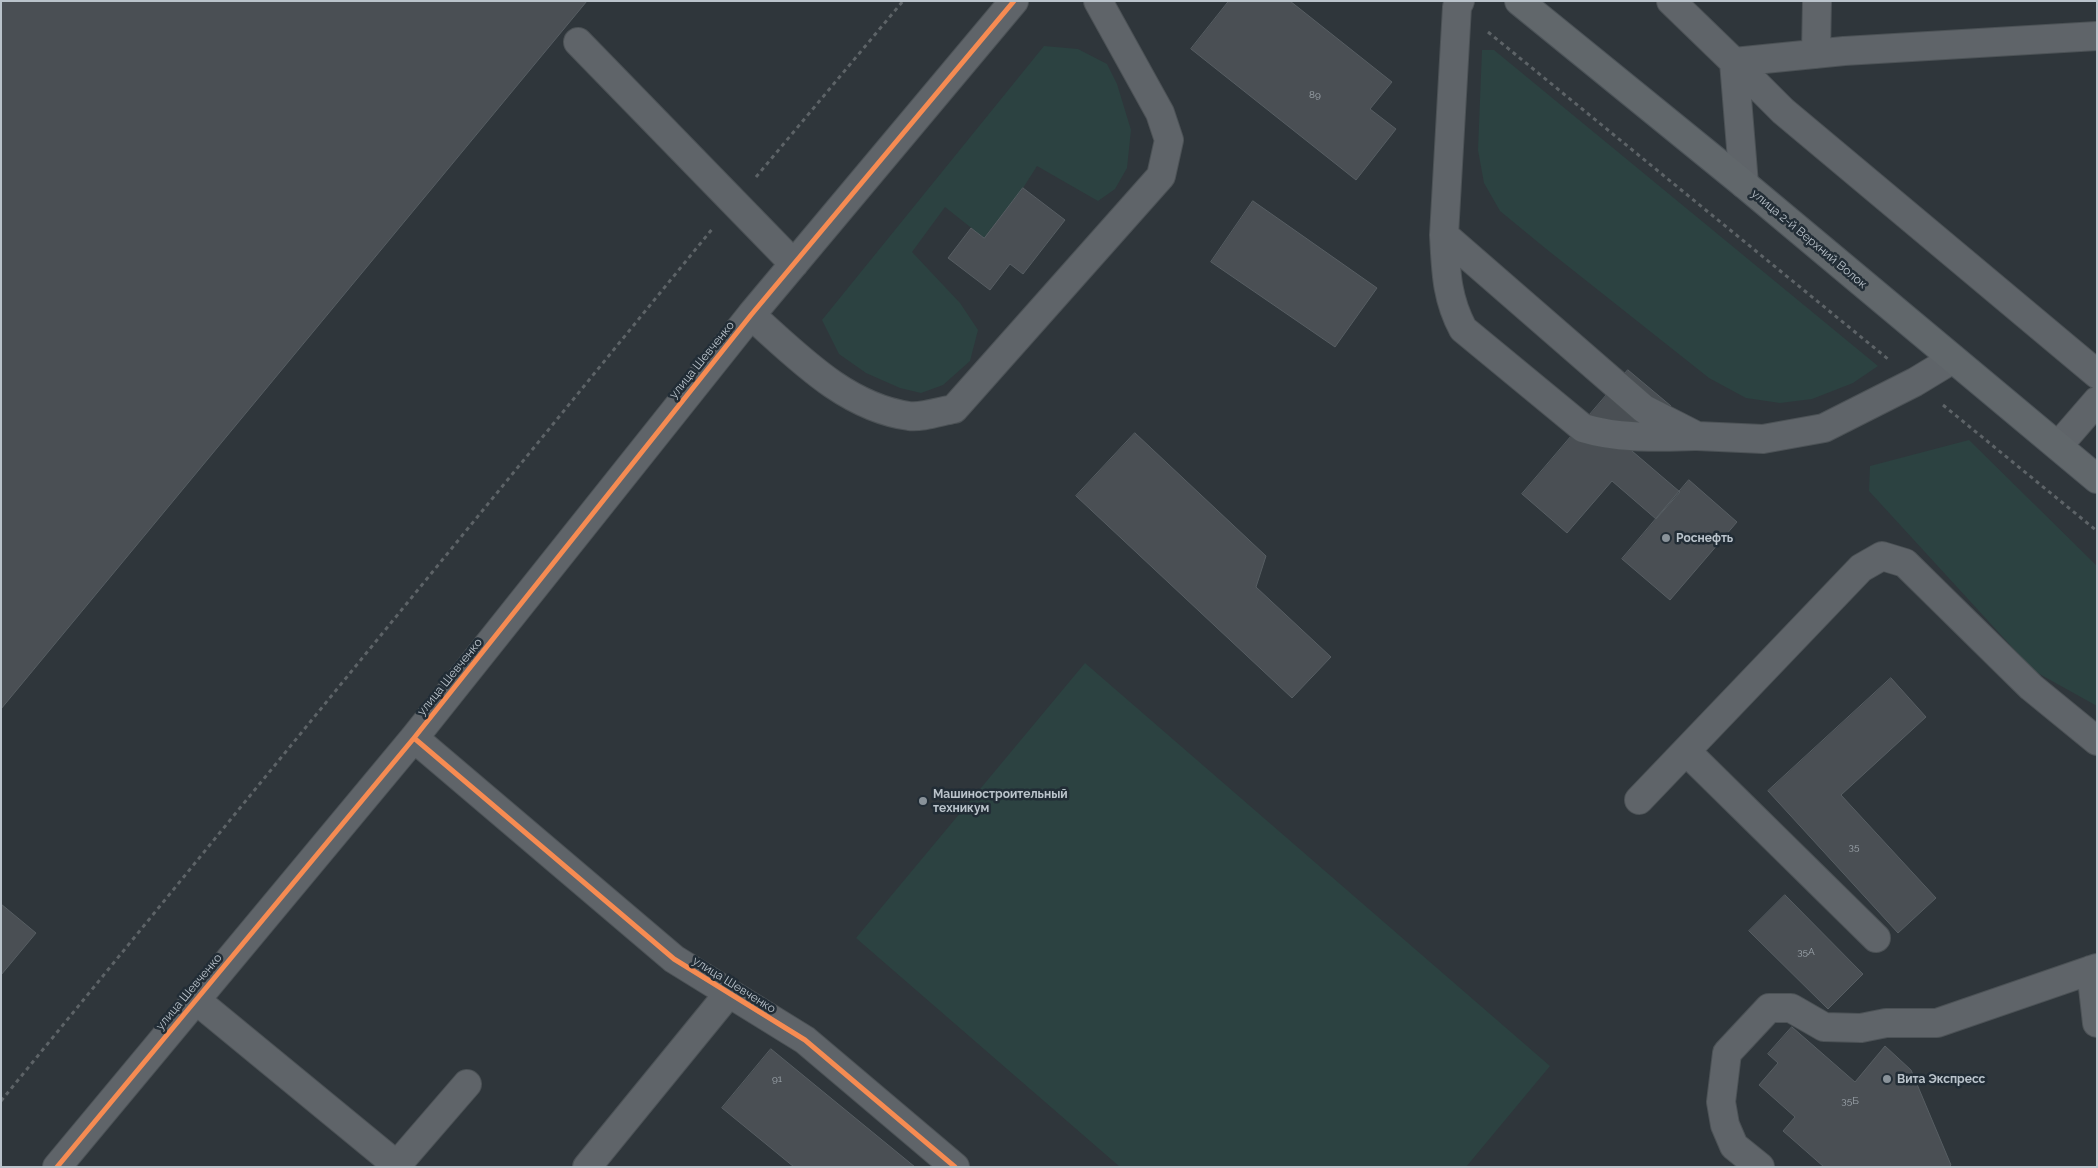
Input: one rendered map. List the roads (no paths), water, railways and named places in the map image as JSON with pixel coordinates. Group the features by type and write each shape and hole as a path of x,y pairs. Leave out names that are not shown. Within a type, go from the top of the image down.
{"main road":[{"name":"улица 2-й Верхний Волок","path":"1519,1 1744,184 2097,479"}],"street":[{"name":"улица Шевченко","path":"57,1167 414,738 751,315 1014,1"},
{"path":"751,315 821,376 867,405 911,417 954,409 1161,176 1169,140 1160,114 1098,1"},
{"path":"1672,1 1783,111 2097,374"},
{"path":"1816,54 1817,1"},
{"path":"1459,4 1444,235 1447,286 1453,310 1463,329 1583,428 1600,433 1648,438 1697,436 1763,439 1824,428 1915,382 1953,359"},
{"path":"1734,62 1816,54 2097,36"},
{"path":"578,42 794,264"},
{"path":"1734,62 1744,184"},
{"path":"1444,235 1644,409 1697,436"},
{"path":"2058,446 2097,401"},
{"path":"1639,800 1861,568 1882,556 1905,563 2031,687 2097,741"},
{"name":"улица Шевченко","path":"414,738 674,959 805,1040 955,1167"},
{"path":"1686,751 1876,938"},
{"path":"1760,1167 1734,1146 1725,1125 1721,1102 1727,1053 1769,1008 1791,1008 1824,1027 1861,1028 1886,1023 1937,1023 2094,969 2097,1023"},
{"path":"587,1167 729,993"},
{"path":"196,1000 398,1166 468,1084"}],"place":[{"name":"Роснефть","path":"1666,538"},
{"name":"Машиностроительный техникум","path":"923,801"},
{"name":"Вита Экспресс","path":"1887,1079"}]}
